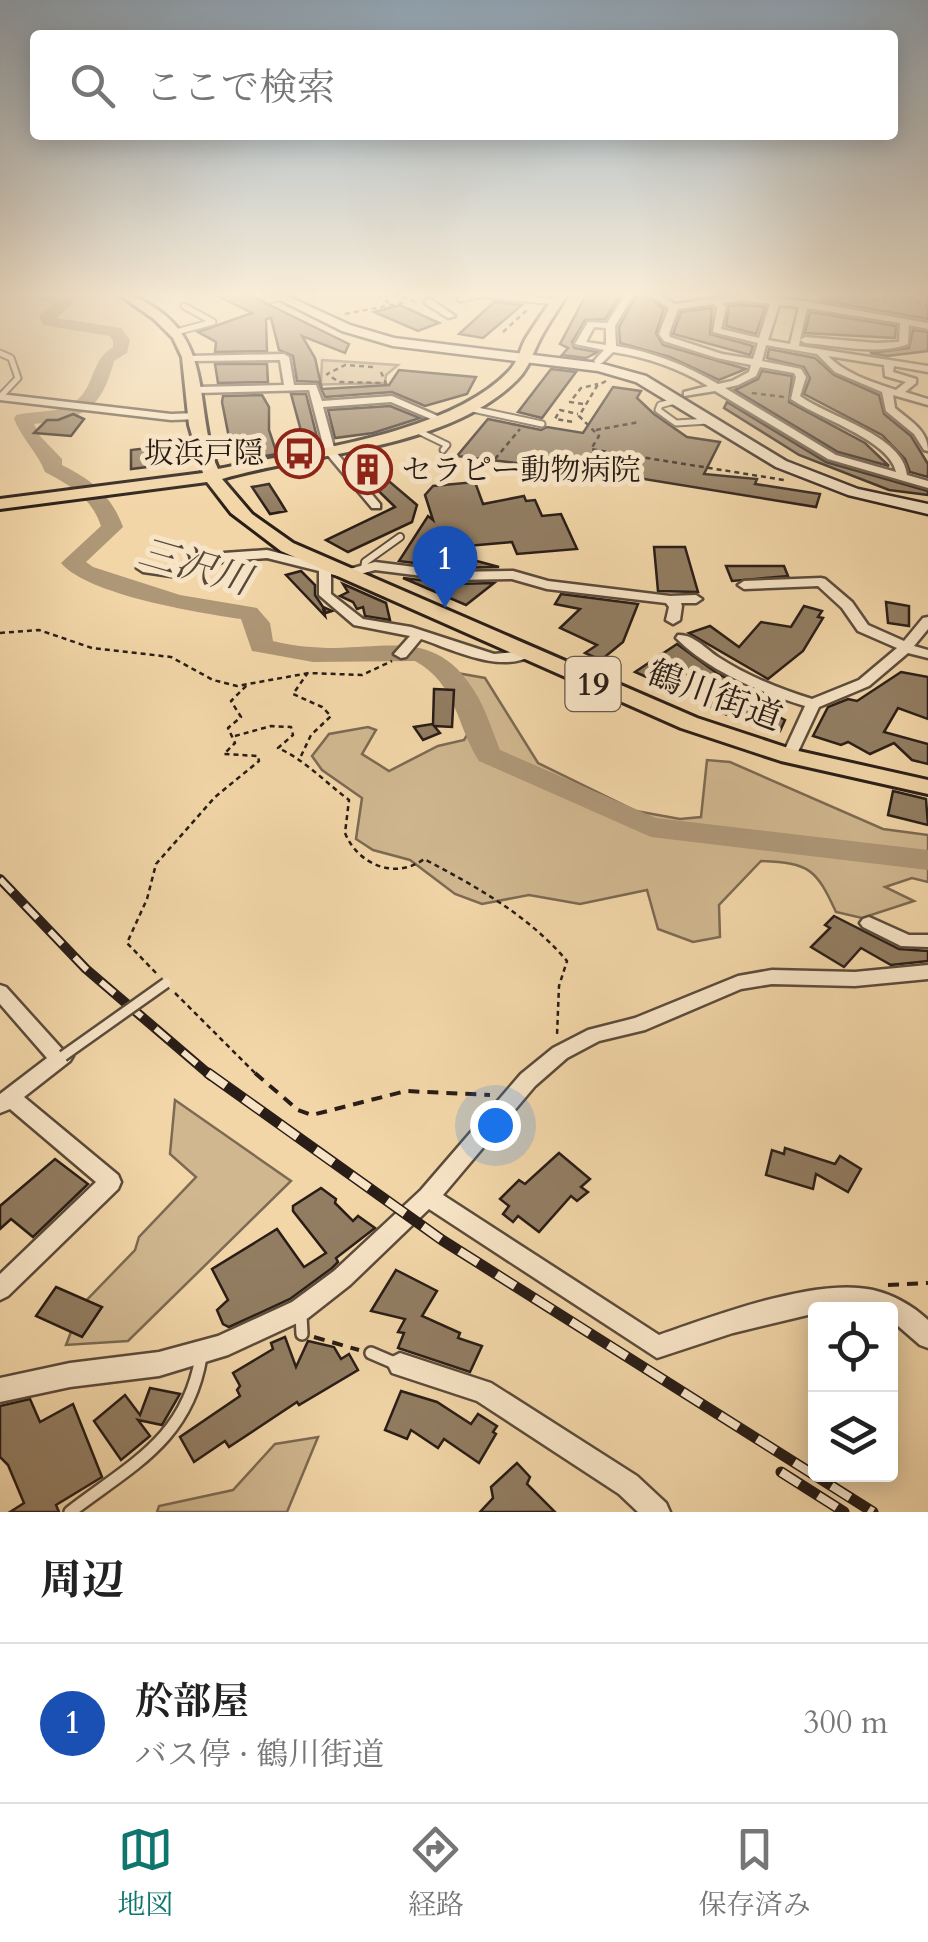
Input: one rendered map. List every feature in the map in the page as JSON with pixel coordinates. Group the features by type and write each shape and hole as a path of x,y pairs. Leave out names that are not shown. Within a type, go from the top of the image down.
{"main road":[{"name":"鶴川街道","path":"193,366 202,451 212,477 251,523 287,547 526,655 689,723 789,756 928,787"},
{"path":"0,504 212,477 416,430 494,393 519,366"}],"street":[{"path":"285,366 289,387"},
{"path":"581,366 623,373 684,397 756,451 813,478 880,500 928,509"},
{"path":"618,366 648,374 812,470 873,490 928,501"},
{"path":"673,366 722,387 832,457 928,484"},
{"path":"684,397 753,374 757,366"},
{"path":"774,366 798,371 802,377 795,397 833,422 891,448 902,464 902,479"},
{"path":"836,366 893,392 928,402"},
{"path":"889,366 888,374 913,381 893,392"},
{"path":"901,366 928,369"},
{"path":"196,390 314,386 330,452 376,506"},
{"path":"893,392 895,417 918,432 928,448"},
{"path":"0,398 171,417 198,416"},
{"path":"320,404 392,398 442,420"},
{"path":"144,568 178,573 224,557 252,554 345,572 375,566 468,577 512,576 547,586 696,600"},
{"path":"345,572 325,596 360,622 493,658 526,655"},
{"path":"744,585 821,582 847,605 863,628 928,654"},
{"path":"670,600 676,606 673,620"},
{"path":"683,638 706,656 771,692 813,704 864,683 928,622"},
{"path":"401,654 415,638"},
{"path":"789,756 813,704"},
{"path":"869,923 908,941 928,941"},
{"path":"0,1390 70,1374 159,1364 301,1322 428,1197 528,1080 560,1053 594,1036 638,1025 738,983 772,977 896,978 928,972"},
{"path":"0,992 61,1057 5,1101 111,1182 0,1289"},
{"path":"428,1197 658,1347 722,1324 800,1306 860,1298 896,1308 928,1337"},
{"path":"400,1365 483,1390 628,1485 657,1512"}],"lane":[{"path":"0,398 18,378 14,366"},
{"path":"684,397 660,405 658,410 676,423 710,420"},
{"path":"468,408 542,424"},
{"path":"416,430 447,445 443,450"},
{"path":"345,572 400,538"},
{"path":"61,1057 166,983"},
{"path":"70,1512 111,1478 162,1446 184,1417 200,1378 202,1352"},
{"path":"371,1353 400,1365"}],"path":[{"path":"345,366 327,374 340,382 385,383 382,372"},
{"path":"353,366 372,367"},
{"path":"579,414 586,405 602,383 586,384 569,402 586,405"},
{"path":"722,387 736,392 795,397"},
{"path":"579,414 560,410 555,419 582,421"},
{"path":"579,414 599,436 591,449 785,480 788,473"},
{"path":"594,431 639,422"},
{"path":"495,459 522,426"},
{"path":"0,632 39,630 92,648 171,657 213,680 247,685 308,673 362,675 401,654"},
{"path":"300,758 310,735 331,716 322,707 294,694 299,680 308,673"},
{"path":"247,685 231,701 240,717 228,728 235,744 224,754 244,753 258,756 259,760 214,797 156,864 127,943 230,1051 298,1110 312,1115 403,1092 442,1091 474,1098 497,1094"},
{"path":"234,737 271,726 290,727 293,734 278,748 300,758 349,800 344,830 351,848 366,859 401,870 410,869 424,858 545,935 567,961 559,986 556,1037 560,1053"},
{"path":"301,1322 371,1353"}],"shaded area":[{"path":"322,366 397,366 386,375 385,383 299,385 321,382"},
{"path":"457,673 485,678 538,763 636,811 680,819 701,817 707,760 730,762 883,829 928,835 928,882 912,878 885,887 914,901 862,918 836,912 823,886 809,871 791,864 761,861 719,905 720,937 693,942 658,929 647,890 580,904 529,895 482,904 455,894 410,860 373,850 356,839 362,798 322,770 312,756 329,734 368,727 376,730 362,754 389,771 438,746 464,740 481,713"},
{"path":"175,1100 291,1181 128,1341 66,1345 81,1306 135,1250 139,1237 196,1177 170,1154"},
{"path":"318,1437 287,1512 157,1512 159,1506 233,1490 275,1444"}],"building":[{"path":"215,366 267,366 268,382 218,383"},
{"path":"295,366 317,366 322,389 389,385 399,370 476,377 467,394 425,406 392,392 325,397 318,382 297,381"},
{"path":"688,366 746,369 719,380"},
{"path":"798,366 823,366 834,375 879,395 884,414 911,436 928,464 928,477 910,472 905,459 882,435 804,394 810,378 804,367"},
{"path":"551,369 576,372 542,418 518,412"},
{"path":"762,371 792,376 789,402 865,443 889,466 838,452 735,390 758,379"},
{"path":"613,387 641,391 637,398 687,437 720,442 704,474 757,479 755,484 820,494 816,507 552,464 549,467 457,456 488,419 541,430 547,427 583,433"},
{"path":"291,394 306,394 318,441 304,442"},
{"path":"262,395 269,407 269,430 277,454 259,457 252,446 231,448 222,402 223,396"},
{"path":"727,402 826,462 928,491 928,495 889,490 799,455 724,408"},
{"path":"390,406 420,418 373,433 335,438 328,410"},
{"path":"73,414 84,419 71,436 34,433 47,420"},
{"path":"156,447 156,466 131,469 131,450"},
{"path":"371,466 417,505 412,522 348,552 326,540 395,507 355,468"},
{"path":"475,482 483,504 524,496 526,501 535,500 542,516 561,514 577,549 517,554 512,542 432,549 499,567 454,568 399,561 428,516 433,520 425,495 433,486"},
{"path":"269,484 286,511 270,514 252,487"},
{"path":"654,547 685,547 698,592 658,591"},
{"path":"726,566 784,566 788,576 732,581"},
{"path":"301,571 315,585 315,595 323,607 332,611 326,613 323,608 325,616 286,575"},
{"path":"403,578 454,584 494,583 466,605"},
{"path":"343,584 386,603 390,620 365,616 363,607 357,609 353,602 340,596 348,592"},
{"path":"561,594 638,604 623,642 601,660 585,653 597,645 560,628 580,609 555,604"},
{"path":"886,602 909,606 909,626 888,623"},
{"path":"804,606 822,611 818,617 823,618 803,651 768,679 689,633 710,626 739,647 761,622 791,627"},
{"path":"677,644 718,674 767,697 755,705 785,720 780,731 722,713 692,697 708,686 683,672 667,686 635,672"},
{"path":"901,672 928,677 928,719 898,708 884,732 928,744 928,764 912,760 894,743 870,754 848,742 841,745 813,736 828,707 848,699 857,701"},
{"path":"434,689 454,690 452,727 434,726 440,733 423,740 414,727 433,724"},
{"path":"893,791 926,799 928,825 888,815"},
{"path":"834,916 899,949 928,951 928,961 891,965 861,948 844,967 811,947 830,928 825,925"},
{"path":"785,1148 835,1164 840,1156 861,1169 848,1192 816,1174 813,1189 766,1175 772,1150 784,1154"},
{"path":"559,1153 590,1179 581,1187 588,1192 577,1201 571,1196 539,1232 518,1216 513,1222 503,1214 509,1206 500,1199 519,1180 525,1184"},
{"path":"55,1159 88,1184 33,1237 11,1219 0,1229 0,1206"},
{"path":"321,1188 336,1199 335,1203 353,1221 358,1216 375,1228 336,1258 338,1262 332,1268 290,1299 229,1327 223,1324 217,1310 228,1300 212,1269 277,1229 304,1267 326,1253 293,1211 293,1206"},
{"path":"396,1270 437,1291 422,1316 460,1333 458,1338 482,1346 470,1372 398,1348 404,1333 398,1332 405,1319 371,1311"},
{"path":"56,1287 102,1307 82,1337 36,1316"},
{"path":"285,1337 296,1367 308,1341 334,1347 341,1359 349,1354 358,1370 299,1405 297,1402 229,1447 225,1441 194,1462 180,1437 240,1396 233,1373 273,1349 271,1343"},
{"path":"150,1388 180,1394 162,1425 138,1420 150,1436 121,1460 94,1421 125,1395 140,1415"},
{"path":"401,1391 437,1402 471,1424 478,1414 497,1426 479,1463 444,1439 438,1448 411,1430 407,1439 385,1430"},
{"path":"30,1399 40,1422 73,1404 102,1477 56,1505 59,1512 10,1512 24,1503 8,1465 0,1457 0,1406"},
{"path":"517,1463 530,1477 527,1484 555,1512 480,1512 493,1498 491,1487"}],"waterway":[{"name":"三沢川","path":"104,366 99,386 83,406 65,414 23,419 31,438 52,459 52,468 90,490 108,515 112,527 72,563 85,572 176,602 249,613 258,623 261,646 313,655 395,652 424,656 449,674 461,690 489,755 651,827 928,860"}],"railway":[{"path":"0,879 86,969 211,1076"},
{"path":"208,1073 442,1240 873,1512"},
{"path":"781,1472 844,1512"}],"place":[{"name":"坂浜戸隠","path":"299,453"},
{"name":"セラピー動物病院","path":"367,470"},
{"name":"於部屋","path":"445,608"}]}
